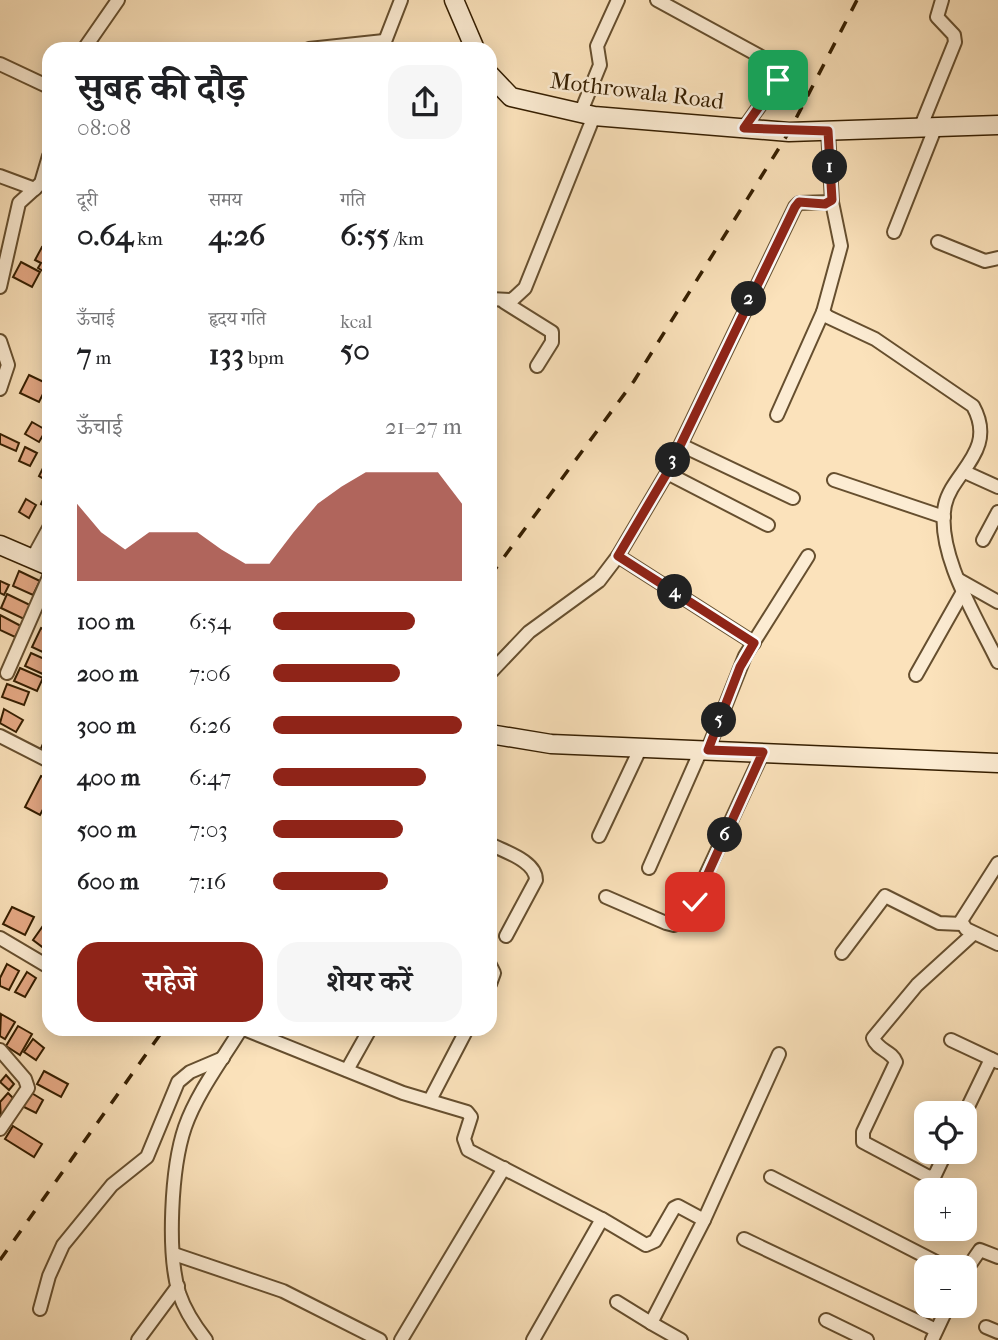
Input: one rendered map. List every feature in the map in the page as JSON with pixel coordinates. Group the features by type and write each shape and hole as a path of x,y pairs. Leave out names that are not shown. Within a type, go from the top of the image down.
{"street":[{"path":"90,42 118,0"},
{"path":"384,42 401,0"},
{"path":"454,0 472,42"},
{"path":"504,302 520,295 524,288 587,115 600,65 597,46 618,0"},
{"path":"657,0 778,66 778,80 744,128"},
{"path":"894,232 955,41 954,35 937,17 942,0"},
{"path":"0,64 42,84"},
{"name":"Mothrowala Road","path":"497,82 511,97 587,115 744,128 828,131 998,125"},
{"path":"777,415 823,312 841,246 832,202 828,131"},
{"path":"0,176 42,187"},
{"path":"0,287 19,203 42,187"},
{"path":"497,666 529,632 599,581 618,556 667,473 795,207 799,202 832,202"},
{"path":"938,242 985,261 998,258"},
{"path":"497,300 504,302 552,332 552,342 537,366"},
{"path":"823,312 897,353 977,411 984,445 977,462 949,495 944,517 949,552 961,585 998,662"},
{"path":"0,341 8,365 0,389"},
{"path":"681,444 793,498"},
{"path":"667,473 768,525"},
{"path":"967,473 998,487"},
{"path":"834,480 944,517"},
{"path":"983,540 998,512"},
{"path":"0,545 41,563"},
{"path":"618,556 754,643"},
{"path":"649,868 705,750 740,667 808,556"},
{"path":"961,585 998,602"},
{"path":"916,675 961,585"},
{"path":"7,673 42,593"},
{"path":"497,735 551,744 998,763"},
{"path":"0,736 42,757"},
{"path":"600,836 642,747"},
{"path":"606,897 666,923 674,925 685,919 763,752"},
{"path":"497,848 528,865 536,874 506,936"},
{"path":"962,924 963,917 998,863"},
{"path":"842,953 884,897 939,923 962,924 974,934 998,944"},
{"path":"940,1164 935,1175 929,1177 863,1142 863,1132 895,1062 894,1057 877,1046 873,1038 917,985 974,934"},
{"path":"0,938 42,963"},
{"path":"206,1340 188,1314 178,1286 173,1203 184,1129 238,1036"},
{"path":"261,1036 412,1097 430,1100 470,1114 466,1147 646,1245 656,1241 674,1208 678,1206 704,1220"},
{"path":"347,1070 366,1036"},
{"path":"430,1100 463,1036"},
{"path":"951,1040 995,1061 972,1101"},
{"path":"0,1050 25,1079 28,1088 0,1129"},
{"path":"651,1323 704,1220 779,1054"},
{"path":"40,1309 49,1276 63,1245 112,1185 147,1157 178,1082 190,1072 224,1058"},
{"path":"401,1340 504,1168"},
{"path":"771,1177 923,1255"},
{"path":"533,1340 602,1219"},
{"path":"744,1239 934,1335 942,1318"},
{"path":"977,1255 980,1250 998,1257"},
{"path":"174,1254 293,1295 380,1340"},
{"path":"138,1340 178,1286"},
{"path":"617,1302 681,1340"},
{"path":"826,1320 867,1340"}],"building":[{"path":"42,247 42,271 38,268 41,263 35,260"},
{"path":"21,262 40,272 32,287 13,277"},
{"path":"29,375 42,381 42,396 39,402 20,393"},
{"path":"32,422 42,428 39,442 25,434"},
{"path":"0,434 19,443 16,451 0,444"},
{"path":"25,447 37,453 30,466 19,461"},
{"path":"26,499 36,505 29,518 19,512"},
{"path":"19,571 40,581 33,595 13,586"},
{"path":"0,581 9,585 4,595 0,593"},
{"path":"7,594 30,605 24,619 1,608"},
{"path":"0,615 21,626 15,637 0,630"},
{"path":"41,628 42,628 42,652 32,647"},
{"path":"31,653 42,658 42,674 25,666"},
{"path":"20,668 42,678 37,691 14,681"},
{"path":"7,684 29,692 24,705 2,697"},
{"path":"4,709 23,720 16,732 0,723"},
{"path":"41,776 42,776 40,815 25,807"},
{"path":"12,907 34,917 25,935 3,924"},
{"path":"42,927 42,947 33,940"},
{"path":"7,964 19,971 9,990 0,986 0,978"},
{"path":"27,972 36,978 25,997 15,992"},
{"path":"1,1014 15,1022 5,1039 0,1036"},
{"path":"18,1026 32,1034 20,1055 6,1046"},
{"path":"33,1039 44,1048 36,1060 24,1052"},
{"path":"44,1071 68,1084 61,1097 37,1084"},
{"path":"6,1075 14,1084 9,1090 0,1082"},
{"path":"30,1092 43,1100 36,1113 22,1106"},
{"path":"8,1093 17,1102 1,1119 0,1102"},
{"path":"13,1126 42,1144 34,1157 5,1139"}],"railway":[{"path":"497,567 634,381 789,132 857,0"},
{"path":"0,1260 159,1036"}],"route":[{"path":"695,902 763,752 708,750 740,667 754,643 618,556 667,473 757,280 795,207 799,202 832,202 828,131 789,132 744,128 778,80"}]}
